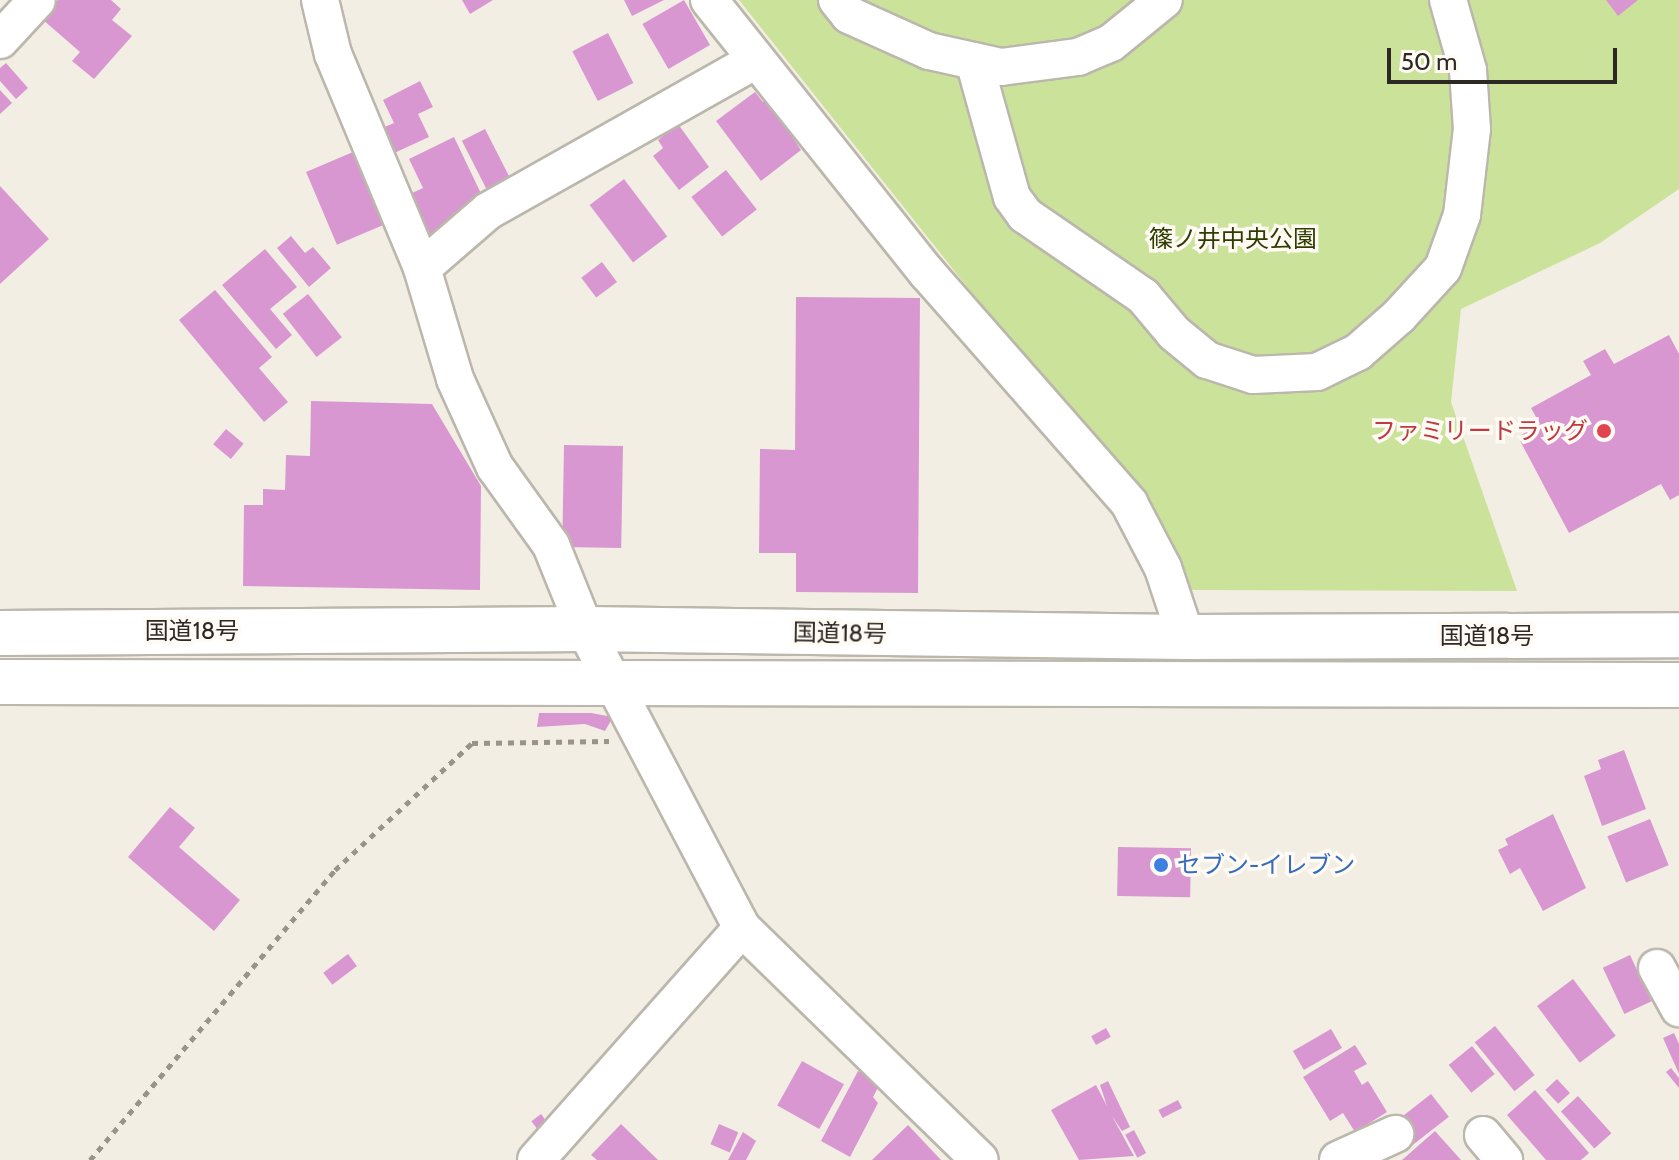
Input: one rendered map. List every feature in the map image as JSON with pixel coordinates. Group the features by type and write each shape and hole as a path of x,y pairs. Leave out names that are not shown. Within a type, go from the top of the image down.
{"highway":[{"name":"国道18号","path":"0,633 585,629 1186,637 1679,635"},
{"name":"国道18号","path":"0,682 610,680 1679,685"}],"street":[{"path":"0,40 37,0"},
{"path":"320,0 333,54 422,268 455,379 495,467 551,545 585,629 610,680 742,928 980,1160"},
{"path":"709,0 754,61 938,285 1129,503 1163,568 1186,637"},
{"path":"837,0 849,15 929,51 1001,67 1078,57 1111,43 1164,0"},
{"path":"974,61 1012,197 1025,215 1143,296 1174,333 1207,360 1253,375 1317,372 1358,352 1399,316 1443,268 1462,215 1472,129 1468,70 1448,0"},
{"path":"422,268 488,211 754,61"},
{"path":"536,1160 742,928"},
{"path":"1657,968 1679,1008"},
{"path":"1338,1160 1395,1134"}],"path":[{"path":"90,1160 335,870 472,743 642,741"}],"green space":[{"name":"篠ノ井中央公園","path":"739,0 1679,0 1679,189 1600,243 1461,309 1451,402 1517,591 1192,590 1147,493 1073,420"}],"building":[{"path":"58,0 111,0 121,9 112,20 132,36 94,79 72,61 80,52 42,19"},
{"path":"462,0 493,0 470,14"},
{"path":"624,0 664,0 632,16"},
{"path":"684,0 710,45 668,69 642,24"},
{"path":"1606,0 1638,0 1618,16"},
{"path":"608,33 633,83 598,101 572,51"},
{"path":"6,63 28,88 16,99 0,81 0,68"},
{"path":"420,81 433,107 418,114 429,137 392,154 380,129 394,123 383,100"},
{"path":"0,90 12,103 0,114"},
{"path":"755,92 763,102 767,98 801,150 761,181 716,121"},
{"path":"678,124 709,167 679,190 653,156 663,148 658,140"},
{"path":"485,129 512,182 489,193 462,141"},
{"path":"454,137 486,204 443,225 447,236 434,242 410,194 423,188 409,159"},
{"path":"353,152 384,225 337,245 306,172"},
{"path":"726,170 757,209 722,236 691,197"},
{"path":"624,179 667,237 633,262 590,205"},
{"path":"0,186 49,239 0,284"},
{"path":"291,236 305,253 313,247 331,268 309,287 277,248"},
{"path":"265,249 297,287 270,309 292,335 276,349 222,285"},
{"path":"602,262 617,282 596,298 581,278"},
{"path":"215,290 272,357 259,368 288,402 264,422 179,320"},
{"path":"308,294 342,337 317,357 283,314"},
{"path":"796,297 920,298 918,593 796,592 796,553 759,553 760,449 795,450"},
{"name":"ファミリードラッグ","path":"1669,335 1679,354 1679,495 1670,500 1661,484 1569,533 1518,437 1540,424 1531,408 1591,375 1583,361 1605,349 1614,364"},
{"path":"311,401 432,404 481,486 480,590 243,586 244,505 263,505 263,489 285,490 286,455 310,456"},
{"path":"226,429 244,444 231,459 213,444"},
{"path":"564,445 623,446 621,548 562,547"},
{"path":"539,713 591,713 613,717 605,731 585,724 537,727"},
{"path":"1624,750 1646,809 1602,826 1584,776 1601,769 1598,760"},
{"path":"170,807 195,828 179,847 240,900 214,931 128,857"},
{"path":"1553,814 1586,888 1543,911 1520,868 1510,874 1498,850 1508,845 1505,839"},
{"path":"1650,819 1669,865 1626,883 1607,836"},
{"path":"1118,847 1191,848 1190,897 1117,896"},
{"path":"348,954 357,966 332,985 323,973"},
{"path":"1630,955 1652,1001 1624,1014 1603,968"},
{"path":"1573,979 1616,1036 1580,1063 1537,1006"},
{"path":"1495,1026 1535,1075 1514,1091 1475,1042"},
{"path":"1106,1028 1111,1037 1096,1045 1091,1036"},
{"path":"1331,1029 1342,1048 1304,1070 1293,1051"},
{"path":"1674,1033 1679,1044 1679,1074 1663,1038"},
{"path":"1355,1045 1367,1064 1354,1071 1362,1085 1368,1081 1387,1112 1355,1132 1343,1113 1330,1121 1303,1077"},
{"path":"1472,1046 1495,1074 1471,1093 1449,1065"},
{"path":"802,1061 844,1084 819,1129 777,1106"},
{"path":"1671,1068 1679,1078 1679,1088 1666,1072"},
{"path":"858,1071 881,1082 873,1097 878,1103 850,1157 821,1141"},
{"path":"1557,1079 1570,1093 1558,1104 1545,1090"},
{"path":"1108,1081 1130,1127 1122,1131 1112,1116 1134,1156 1079,1160 1051,1110 1096,1085 1107,1106 1100,1085"},
{"path":"1535,1090 1589,1153 1581,1160 1546,1160 1507,1115"},
{"path":"1431,1094 1449,1117 1408,1149 1390,1126"},
{"path":"1578,1096 1611,1133 1594,1149 1561,1111"},
{"path":"1178,1100 1182,1108 1162,1118 1158,1110"},
{"path":"541,1114 550,1126 540,1133 531,1121"},
{"path":"621,1124 658,1160 597,1160 591,1155"},
{"path":"719,1124 738,1132 730,1152 710,1144"},
{"path":"908,1125 941,1160 872,1160"},
{"path":"1134,1130 1146,1153 1137,1158 1125,1135"},
{"path":"1435,1131 1461,1160 1402,1160"},
{"path":"743,1132 756,1141 746,1160 728,1160"}],"place":[{"name":"ファミリードラッグ","path":"1604,431"},
{"name":"セブン-イレブン","path":"1161,865"}]}
